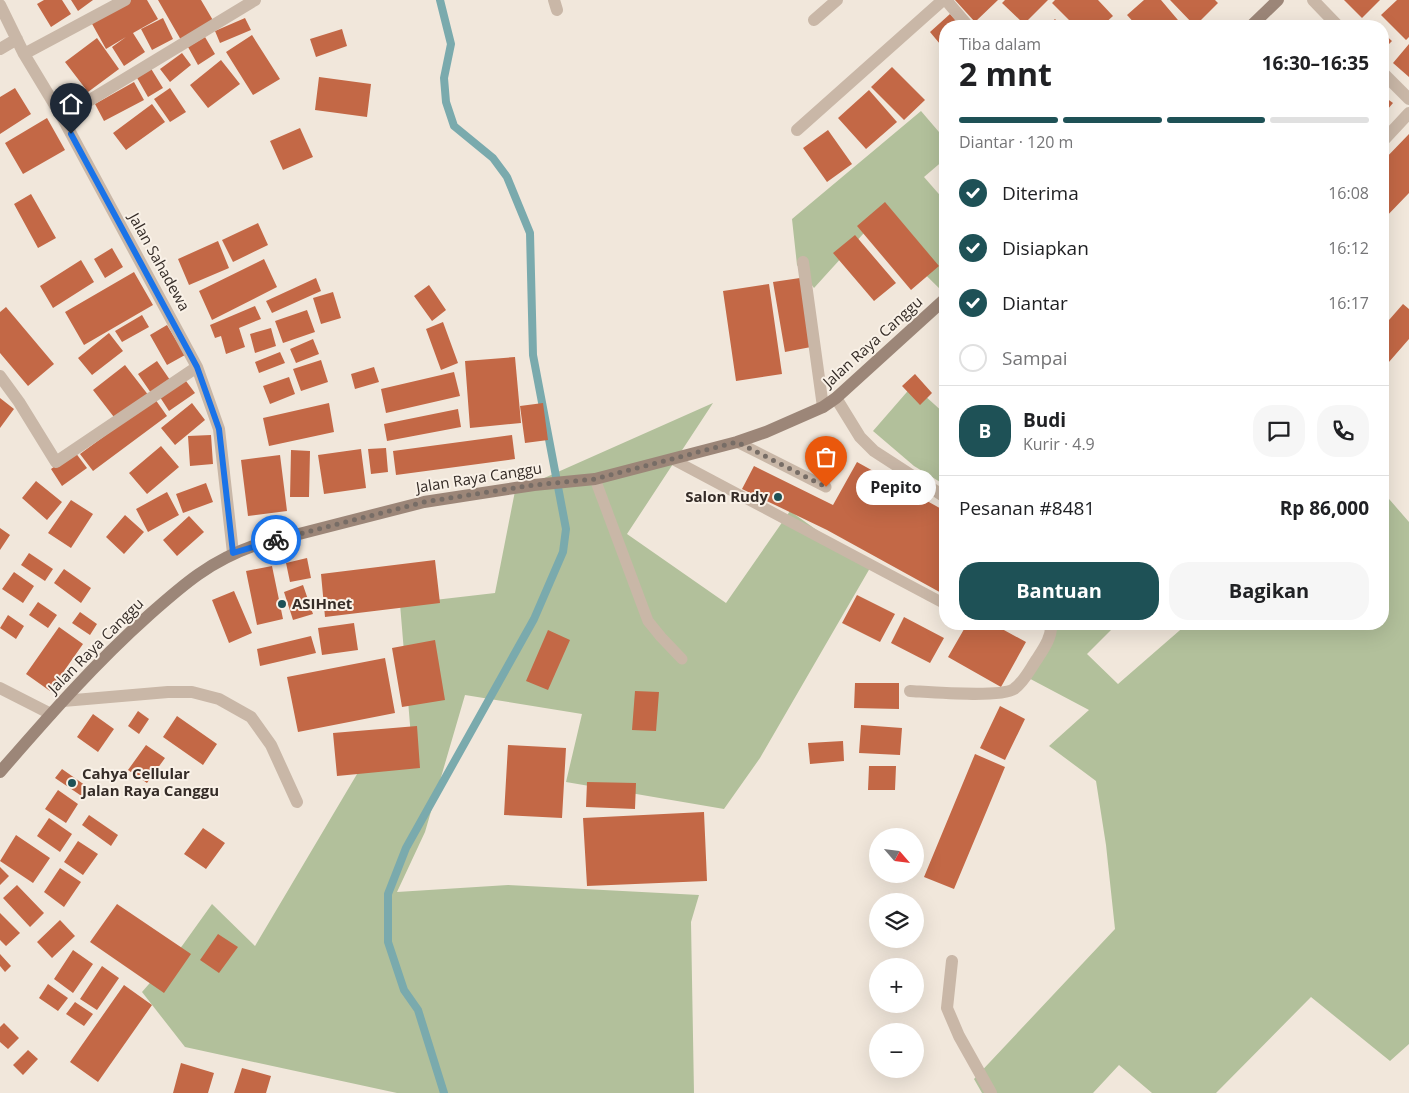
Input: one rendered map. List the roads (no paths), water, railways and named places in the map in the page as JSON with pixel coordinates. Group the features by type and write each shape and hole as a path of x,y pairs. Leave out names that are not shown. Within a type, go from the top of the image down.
{"main road":[{"path":"1257,20 1278,0"},
{"name":"Jalan Raya Canggu","path":"0,772 51,714 119,642 199,572 233,553 293,535 424,502 534,485 595,479 737,442 766,432 823,407 836,398 939,304"}],"street":[{"path":"24,54 125,0"},
{"path":"62,117 255,0"},
{"path":"814,20 837,0"},
{"path":"797,130 944,0 962,20"},
{"path":"1313,0 1332,20"},
{"name":"Jalan Sahadewa","path":"0,5 24,54 62,117 197,367 219,429 233,553"},
{"path":"0,49 17,39"},
{"path":"1389,79 1409,99"},
{"path":"1389,134 1409,113"},
{"path":"803,262 823,407"},
{"path":"0,376 20,402 56,462 197,367"},
{"path":"836,398 860,437 874,450 939,494"},
{"path":"910,691 1005,693 1013,690 1021,683 1045,646 1051,630"},
{"path":"0,688 51,714"},
{"path":"63,701 168,692 192,692 219,699 250,717 271,745 297,802"},
{"path":"952,961 947,1008 959,1036 991,1093"}],"lane":[{"path":"737,442 826,487"},
{"path":"672,459 939,601"},
{"path":"595,479 648,621 682,659"}],"waterway":[{"path":"440,0 451,44 444,78 446,102 454,126 493,158 507,177 530,233 533,355 566,529 563,552 534,619 406,848 388,894 388,942 404,990 418,1010 444,1093"}],"place":[{"name":"Pepito","path":"826,487"},
{"name":"Salon Rudy","path":"778,497"},
{"name":"ASIHnet","path":"282,604"},
{"name":"Cahya Cellular Jalan Raya Canggu","path":"72,783"}]}
